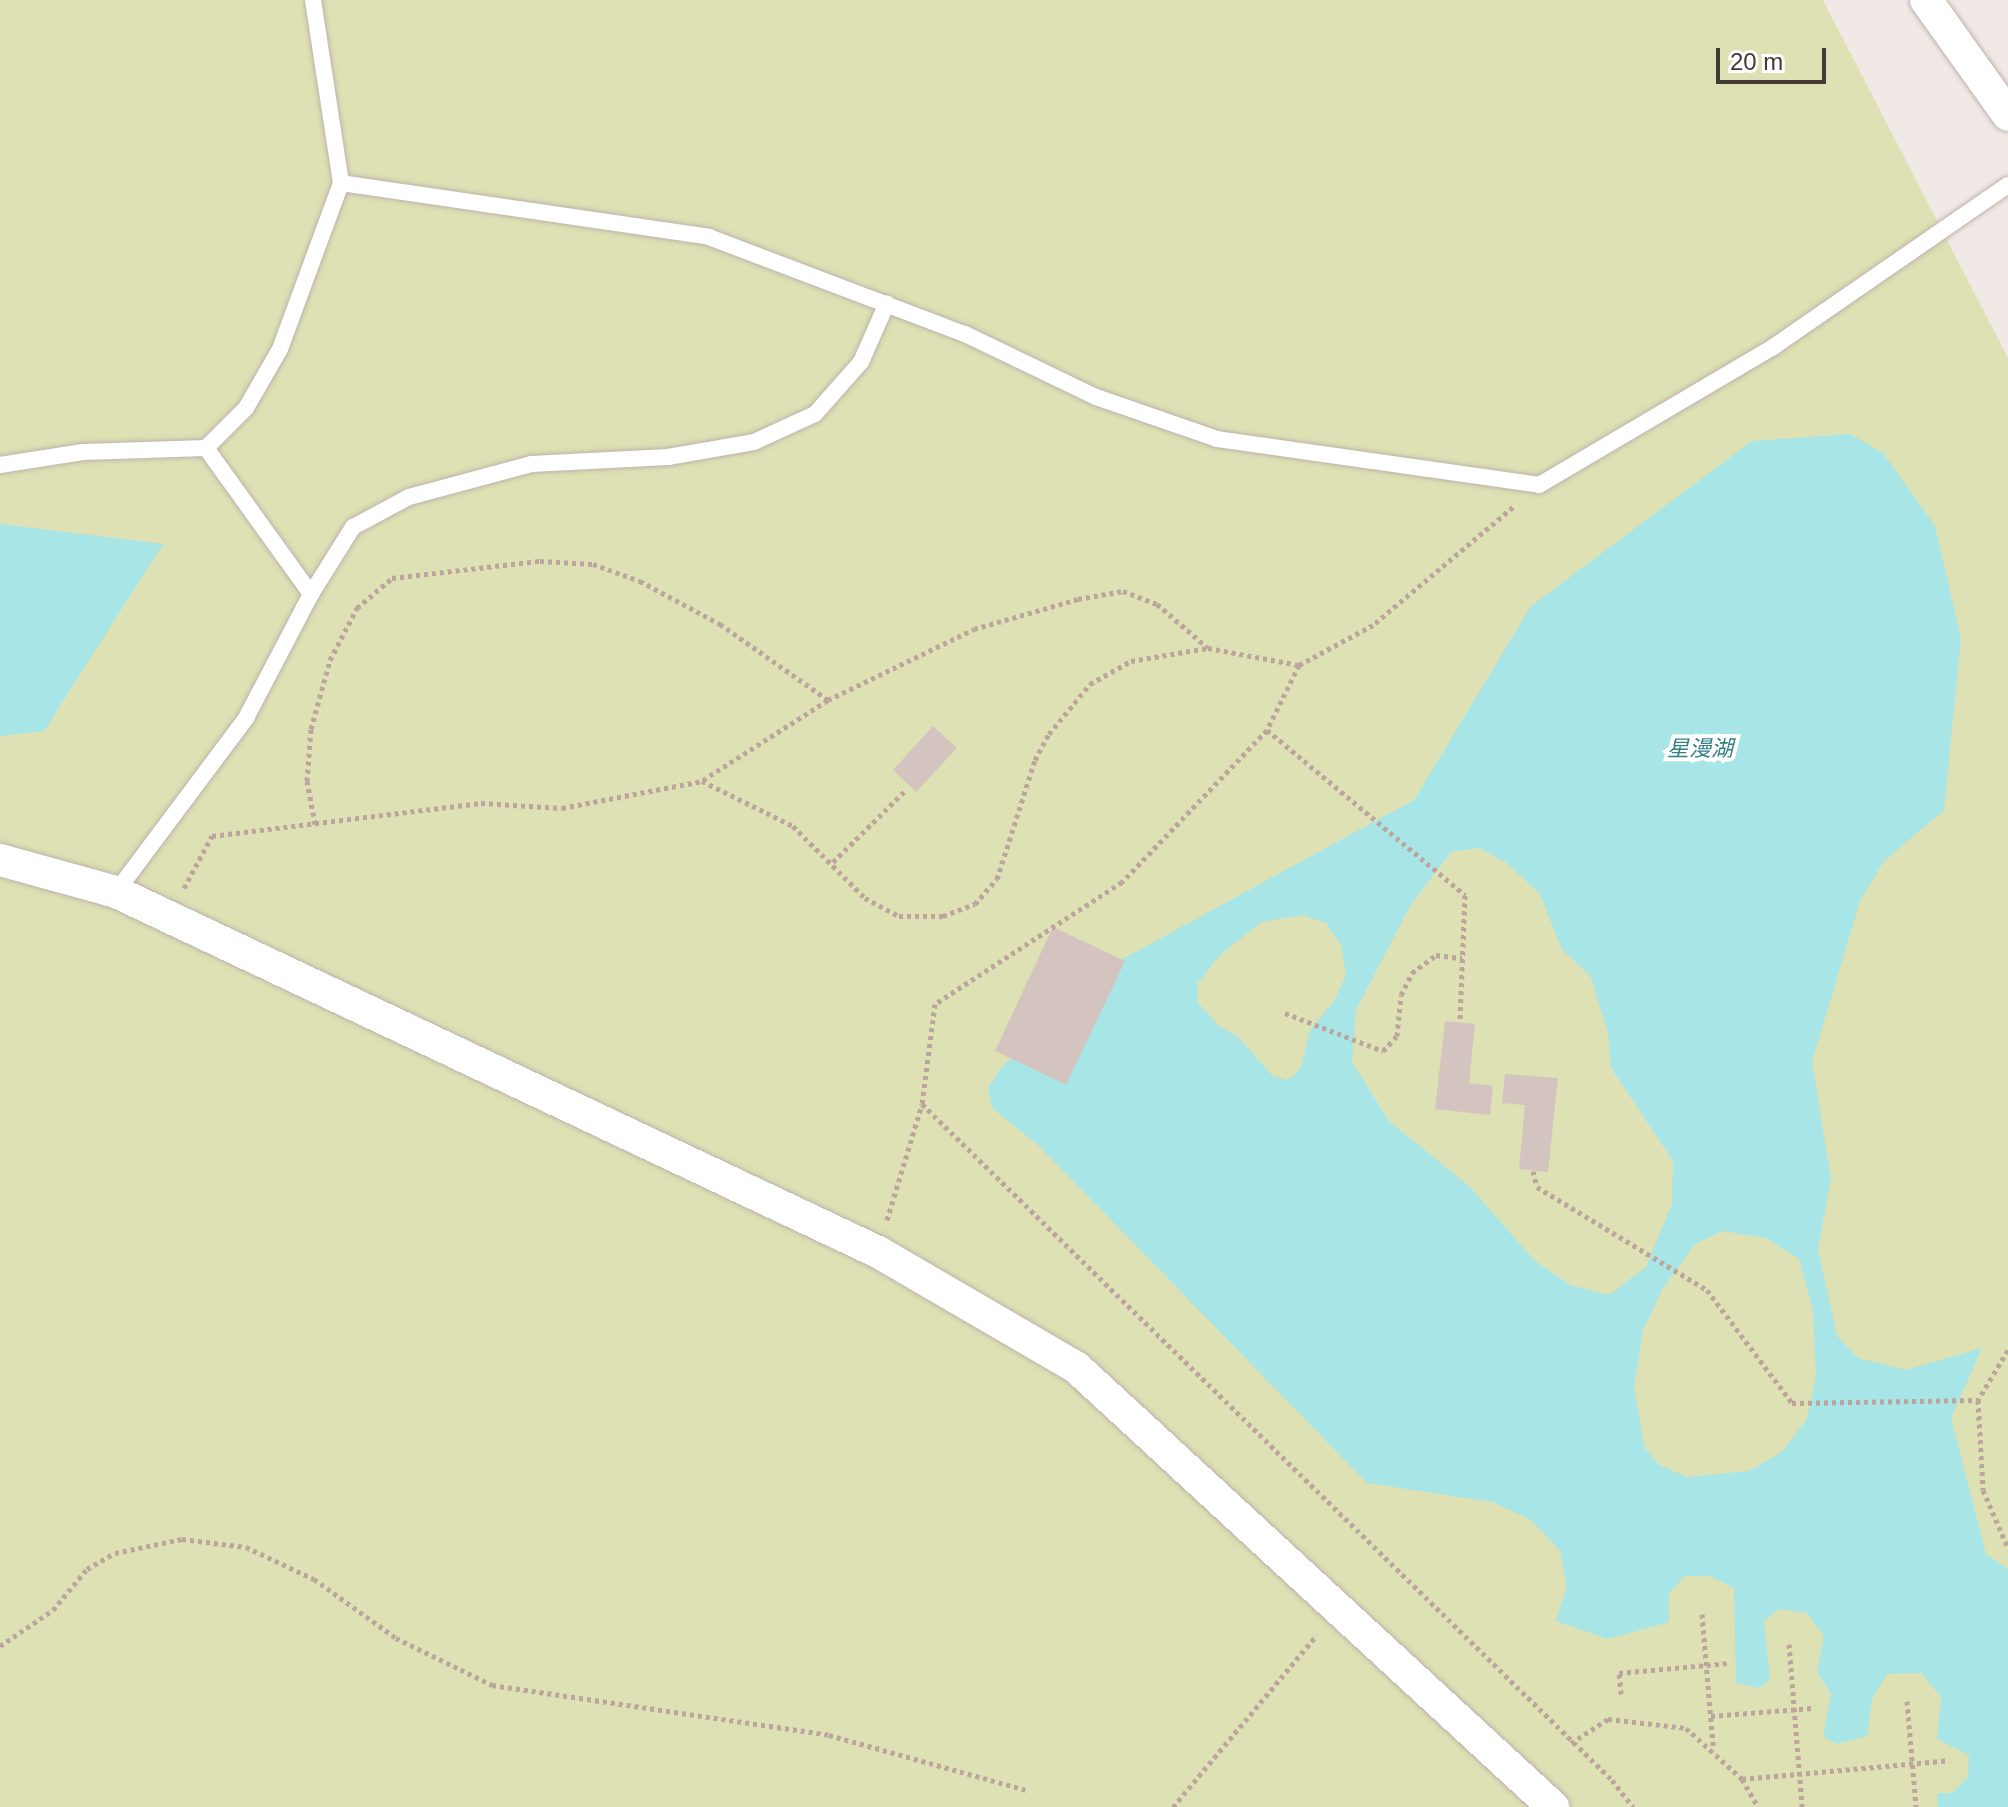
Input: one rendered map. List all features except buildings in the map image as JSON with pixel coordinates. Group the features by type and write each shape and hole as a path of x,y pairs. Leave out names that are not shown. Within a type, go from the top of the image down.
{"street":[{"path":"1926,0 2008,115"},
{"path":"0,860 116,892 878,1252 1077,1368 1340,1606 1553,1807"}],"lane":[{"path":"0,465 83,452 206,448 246,408 280,349 341,183 313,0"},
{"path":"341,183 709,237 887,303 1096,397 1217,439 1539,485 1773,347 2008,185"},
{"path":"116,892 246,718 311,594 353,527 409,497 531,464 668,457 754,442 815,414 861,362 887,303"},
{"path":"206,448 311,594"}],"path":[{"path":"878,1252 922,1104 935,1004 1122,882 1267,730 1299,665 1373,625 1539,485"},
{"path":"315,824 307,781 311,729 330,660 357,608 392,578 540,561 593,564 640,581 720,624 828,700"},
{"path":"168,917 212,836 481,803 562,808 702,781 828,700 974,629 1123,591 1157,604 1208,648"},
{"path":"702,781 793,826 833,862 865,898 899,916 943,916 975,904 997,879 1035,760 1049,734 1090,684 1131,661 1208,648 1299,665"},
{"path":"1267,730 1465,895 1460,1022"},
{"path":"833,862 905,791"},
{"path":"1285,1013 1383,1051 1397,1036 1401,995 1412,973 1436,955 1462,958"},
{"path":"922,1104 1633,1807"},
{"path":"1533,1171 1537,1187 1707,1290 1792,1403 1978,1400"},
{"path":"2008,1350 1978,1400 1983,1490 2008,1548"},
{"path":"0,1646 53,1610 87,1569 115,1553 182,1539 246,1547 314,1579 396,1638 492,1685 829,1735 1026,1790"},
{"path":"1173,1807 1340,1606"},
{"path":"1702,1614 1713,1747"},
{"path":"1789,1644 1802,1807"},
{"path":"1621,1694 1619,1673 1728,1663"},
{"path":"1907,1701 1916,1807"},
{"path":"1711,1716 1813,1708"},
{"path":"1571,1743 1608,1719 1686,1728 1713,1747 1742,1779 1758,1807"},
{"path":"1742,1779 1949,1760"}],"green space":[{"path":"0,0 1823,0 2008,358 2008,1807 0,1807"}],"water":[{"name":"星漫湖","path":"1850,434 1883,453 1935,526 1961,638 1944,810 1884,861 1860,901 1812,1062 1831,1179 1818,1249 1837,1336 1858,1358 1906,1370 1982,1348 1951,1418 1986,1554 2008,1569 2008,1807 1938,1807 1937,1793 1952,1793 1968,1777 1969,1755 1937,1739 1941,1697 1921,1673 1887,1674 1872,1699 1867,1736 1837,1744 1823,1736 1831,1694 1817,1672 1824,1636 1807,1613 1779,1609 1764,1621 1770,1680 1759,1688 1736,1683 1734,1588 1710,1576 1685,1576 1669,1593 1669,1622 1608,1639 1556,1621 1567,1586 1560,1551 1531,1520 1493,1502 1367,1483 1038,1145 992,1108 988,1088 1002,1067 1108,967 1414,800 1531,606 1752,441","holes":["1479,848 1507,863 1540,894 1562,950 1590,975 1608,1033 1611,1068 1673,1161 1672,1204 1646,1267 1609,1295 1570,1285 1534,1260 1470,1187 1389,1121 1352,1062 1356,1010 1410,906 1451,852","1302,915 1326,923 1341,945 1346,975 1334,1001 1310,1030 1301,1068 1288,1080 1273,1076 1238,1037 1219,1026 1198,1003 1197,984 1220,955 1261,922","1723,1231 1766,1238 1799,1259 1813,1311 1816,1376 1807,1419 1782,1452 1749,1471 1688,1477 1659,1465 1645,1448 1634,1388 1643,1330 1662,1290 1695,1244"]},
{"path":"0,524 163,544 44,731 0,736"}]}
